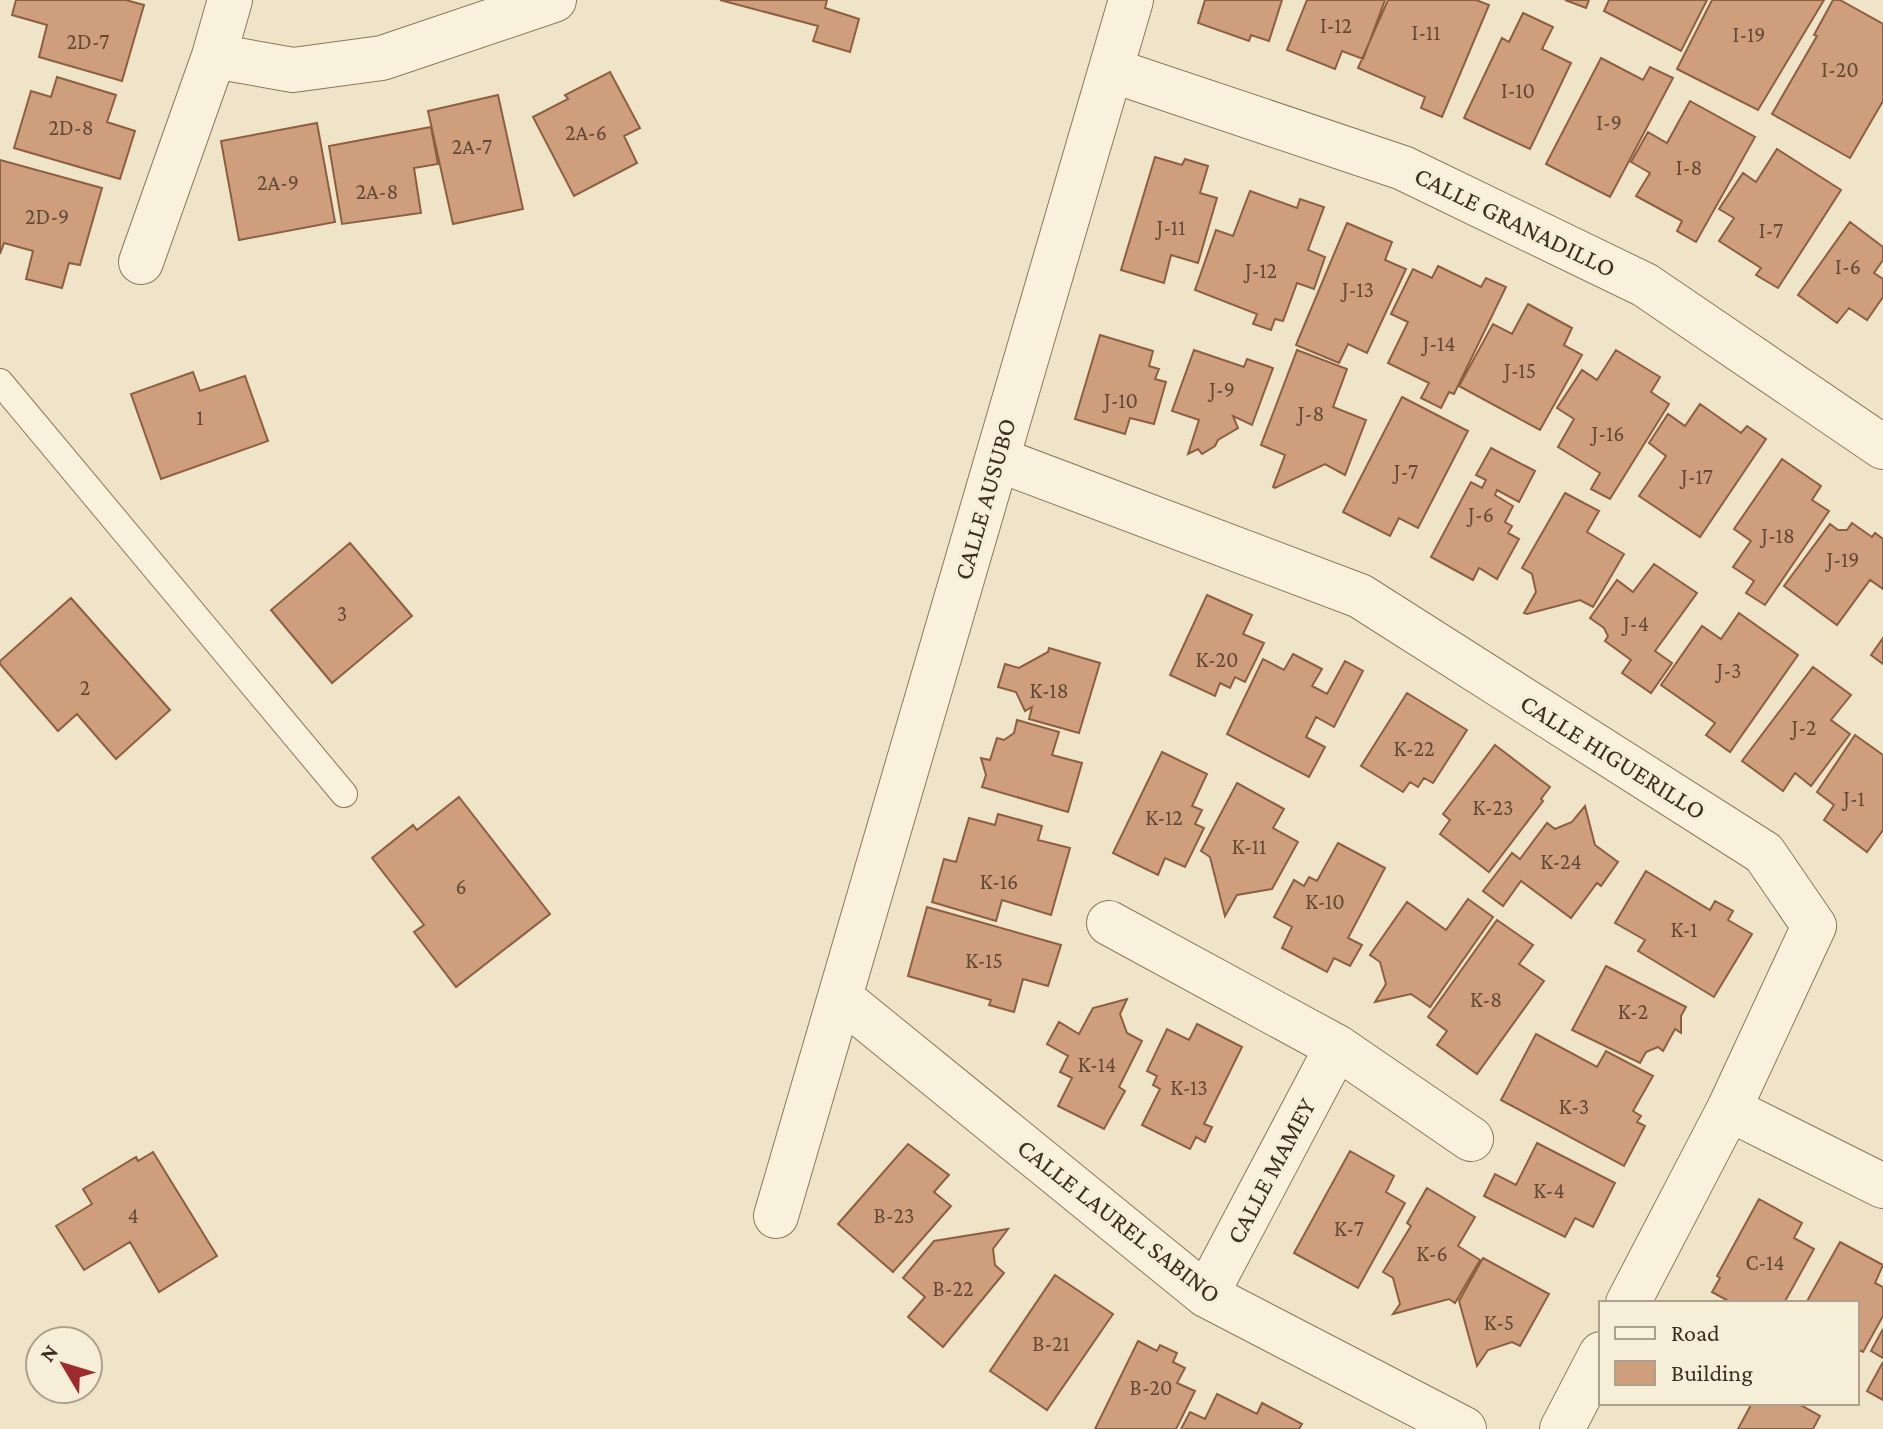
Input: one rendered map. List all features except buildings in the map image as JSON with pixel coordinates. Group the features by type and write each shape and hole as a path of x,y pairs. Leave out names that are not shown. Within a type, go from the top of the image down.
{"street":[{"path":"141,262 214,56 230,0"},
{"path":"214,56 293,70 382,58 554,0"},
{"name":"CALLE AUSUBO","path":"776,1216 1131,0"},
{"name":"CALLE GRANADILLO","path":"1111,70 1403,168 1645,285 1883,447"},
{"name":"CALLE HIGUERILLO","path":"997,459 1360,596 1764,853 1814,926 1729,1109 1629,1301"},
{"path":"1109,923 1337,1047 1471,1139"},
{"name":"CALLE LAUREL SABINO","path":"841,998 1206,1295 1464,1429"},
{"name":"CALLE MAMEY","path":"1206,1295 1337,1047"},
{"path":"1729,1109 1883,1186"},
{"path":"1562,1429 1599,1358"}],"lane":[{"path":"0,382 344,794"}]}
